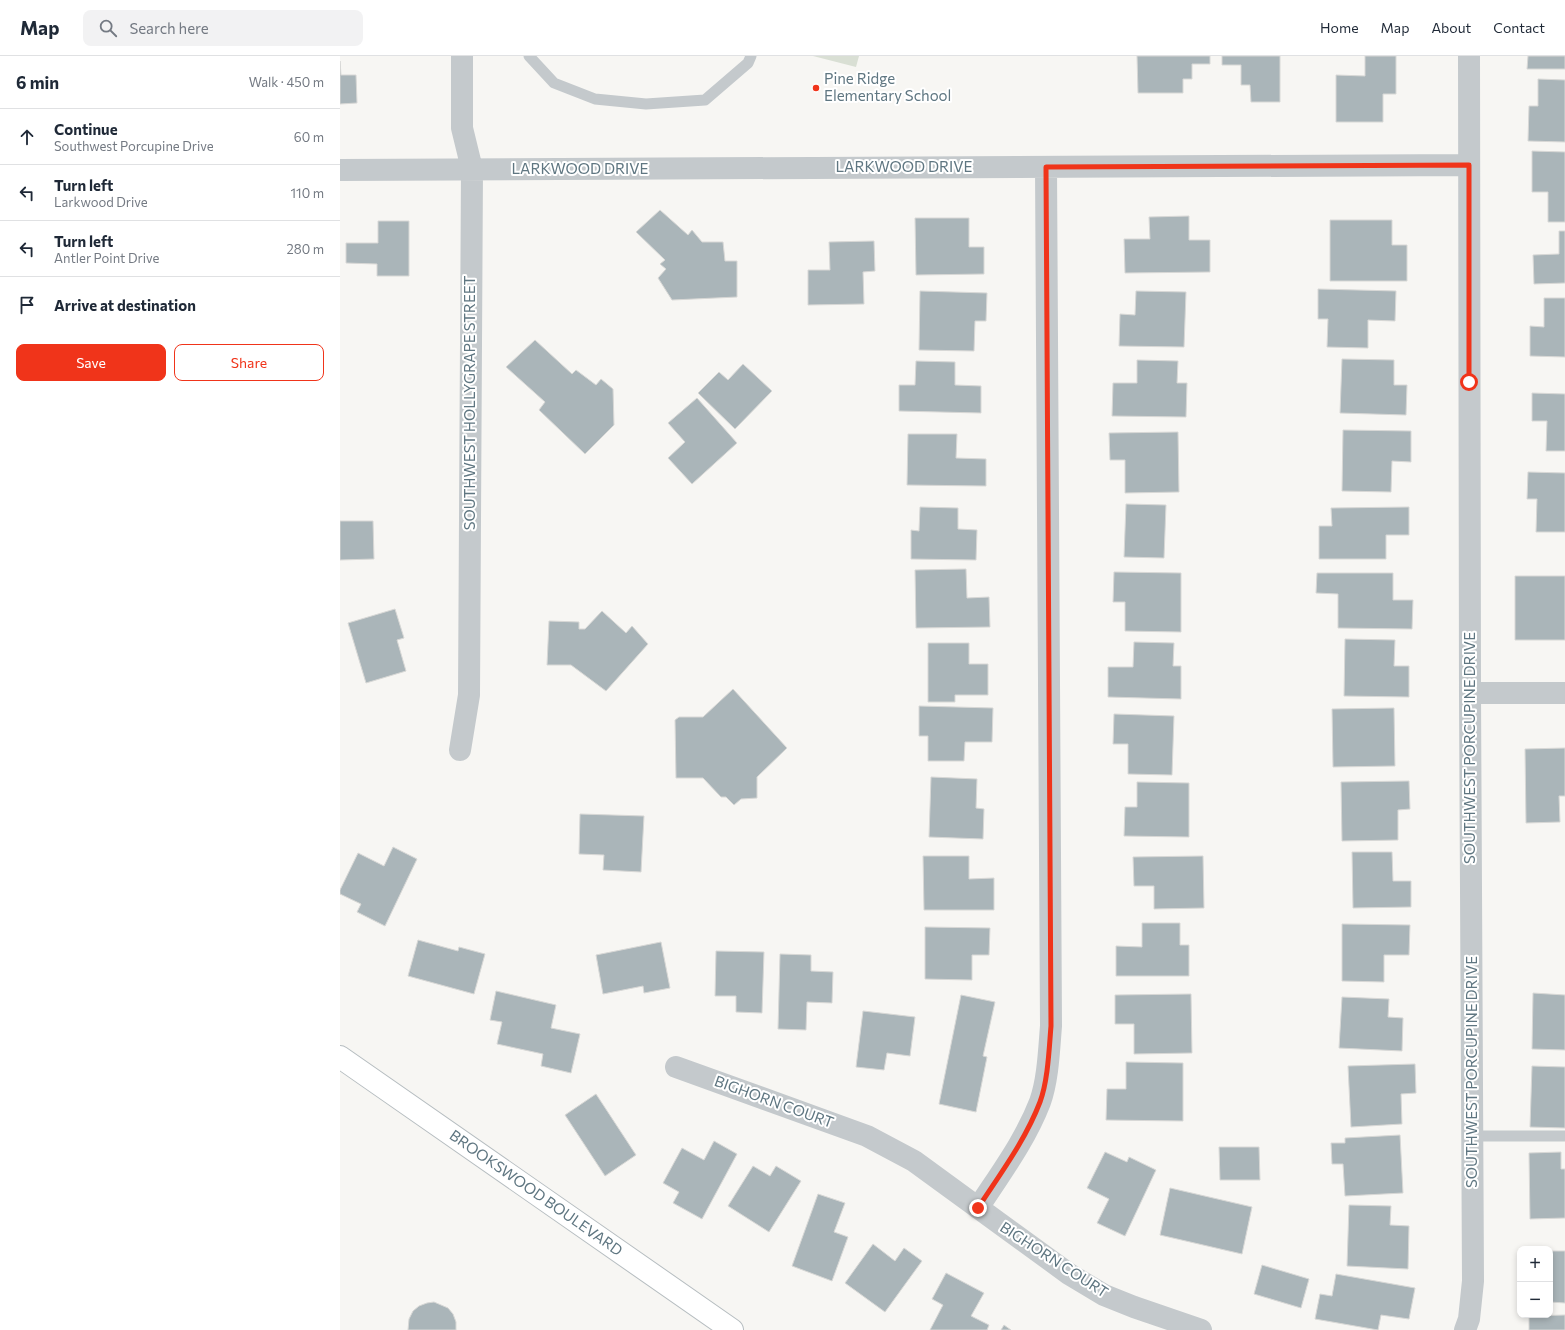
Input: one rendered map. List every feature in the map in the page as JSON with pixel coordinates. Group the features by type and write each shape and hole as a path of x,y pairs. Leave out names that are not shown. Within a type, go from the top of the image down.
{"main road":[{"name":"BROOKSWOOD BOULEVARD","path":"340,1057 732,1330"}],"street":[{"name":"SOUTHWEST HOLLYGRAPE STREET","path":"460,750 469,695 472,169 462,128 462,56"},
{"name":"SOUTHWEST PORCUPINE DRIVE","path":"1465,1330 1469,1319 1473,1281 1470,694 1470,56"},
{"name":"LARKWOOD DRIVE","path":"340,170 1469,165"},
{"path":"978,1208 1017,1149 1040,1102 1048,1065 1051,1026 1046,167"},
{"path":"1470,694 1565,693"},
{"name":"BIGHORN COURT","path":"676,1067 867,1136 914,1161 1069,1274 1104,1295 1134,1308 1201,1330"}],"lane":[{"path":"529,56 554,83 595,99 646,104 705,100 748,63 751,56"},
{"path":"1472,1136 1565,1136"}],"shaded area":[{"path":"813,56 859,56 856,67"}],"building":[{"path":"1137,56 1210,56 1210,64 1192,64 1192,79 1183,79 1183,93 1138,93"},
{"path":"1222,56 1280,56 1280,102 1251,102 1250,85 1241,85 1241,65 1222,65"},
{"path":"1365,56 1396,56 1396,94 1383,94 1383,122 1336,122 1336,75 1365,76"},
{"path":"1528,56 1565,56 1565,69 1527,69"},
{"path":"340,61 341,75 356,75 357,103 340,104"},
{"path":"1538,79 1565,80 1565,142 1528,141 1529,106 1538,106"},
{"path":"1532,151 1565,152 1565,222 1548,222 1548,192 1532,192"},
{"path":"660,210 688,235 692,230 702,242 723,242 725,261 737,261 737,297 672,300 658,278 666,269 660,264 665,260 636,232"},
{"path":"1189,216 1189,240 1210,240 1210,272 1125,273 1124,239 1150,239 1149,217"},
{"path":"915,218 969,218 969,247 984,247 984,274 916,275"},
{"path":"1330,220 1392,220 1392,245 1407,245 1407,281 1330,281"},
{"path":"378,221 409,221 409,276 377,276 377,264 346,263 346,243 378,243"},
{"path":"1559,231 1565,231 1565,283 1534,284 1533,255 1559,254"},
{"path":"874,241 875,271 863,272 864,304 808,305 808,270 830,270 829,242"},
{"path":"1318,289 1396,291 1395,321 1368,320 1368,348 1327,347 1328,319 1318,319"},
{"path":"920,291 987,293 986,321 975,321 974,351 919,350"},
{"path":"1136,291 1186,292 1184,347 1119,346 1120,314 1135,315"},
{"path":"1544,298 1565,298 1565,357 1530,356 1530,326 1544,327"},
{"path":"535,340 572,374 576,370 596,385 601,379 613,389 614,425 585,454 539,410 545,402 506,367"},
{"path":"1342,359 1394,360 1394,385 1407,385 1406,415 1340,413"},
{"path":"1137,360 1178,361 1177,383 1187,383 1186,417 1112,416 1113,383 1137,383"},
{"path":"916,361 955,362 955,385 981,386 981,413 899,411 899,385 915,385"},
{"path":"743,364 772,391 735,429 698,393 719,372 728,380"},
{"path":"1532,393 1565,394 1565,451 1546,451 1547,421 1532,421"},
{"path":"697,398 737,443 692,484 668,458 685,442 668,423"},
{"path":"1343,430 1411,431 1411,462 1392,461 1391,492 1342,491"},
{"path":"1178,432 1179,492 1125,493 1125,460 1110,460 1109,433"},
{"path":"908,434 957,434 956,458 986,459 986,486 907,485"},
{"path":"1528,472 1565,473 1565,532 1536,532 1537,499 1527,499"},
{"path":"1126,504 1166,505 1164,558 1124,557"},
{"path":"920,507 958,508 958,529 977,530 976,560 911,559 911,530 919,531"},
{"path":"1409,507 1409,535 1386,535 1386,559 1319,559 1319,526 1332,526 1331,508"},
{"path":"340,521 373,521 374,559 340,560"},
{"path":"966,569 967,598 989,597 990,627 916,628 915,570"},
{"path":"1114,572 1181,573 1181,632 1125,631 1125,602 1113,602"},
{"path":"1317,573 1393,573 1393,600 1413,600 1412,629 1338,628 1338,594 1316,593"},
{"path":"1515,576 1565,576 1565,640 1515,640"},
{"path":"395,609 404,638 397,640 406,671 366,683 348,623"},
{"path":"602,611 626,633 632,626 648,644 606,691 571,665 547,665 549,621 579,622 579,629 585,629"},
{"path":"1345,639 1395,640 1394,666 1409,666 1409,697 1344,696"},
{"path":"1134,642 1174,643 1173,666 1181,666 1181,699 1108,697 1108,667 1133,667"},
{"path":"928,643 969,643 969,664 988,664 988,695 955,695 955,702 928,702"},
{"path":"733,689 787,748 757,777 757,798 741,799 734,805 726,797 721,797 703,778 676,778 675,720 679,717 703,717"},
{"path":"919,706 993,708 992,742 965,742 964,761 928,761 928,736 919,736"},
{"path":"1394,708 1395,766 1333,767 1332,709"},
{"path":"1114,714 1174,716 1172,775 1128,774 1128,744 1113,744"},
{"path":"1565,748 1565,796 1559,796 1560,822 1526,823 1525,749"},
{"path":"931,777 977,779 976,808 984,809 983,839 929,837"},
{"path":"1409,781 1410,809 1398,810 1398,840 1342,841 1341,782"},
{"path":"1137,782 1189,783 1189,837 1124,836 1125,807 1137,807"},
{"path":"580,814 644,816 641,872 603,870 604,855 579,854"},
{"path":"393,847 417,859 385,926 357,912 361,904 340,894 340,890 358,853 384,866"},
{"path":"1352,852 1392,852 1393,881 1411,881 1411,907 1353,908"},
{"path":"923,856 969,856 969,879 994,878 994,910 924,910"},
{"path":"1203,856 1204,908 1154,909 1154,886 1134,886 1133,857"},
{"path":"1142,923 1180,923 1180,945 1189,945 1189,976 1116,976 1116,946 1142,947"},
{"path":"1342,924 1410,925 1409,955 1384,955 1384,982 1342,981"},
{"path":"925,927 990,928 989,955 972,955 972,980 925,979"},
{"path":"418,940 458,951 459,947 485,954 474,994 408,976"},
{"path":"661,942 670,988 644,993 643,986 603,994 596,955"},
{"path":"716,951 764,952 762,1013 736,1012 736,996 715,996"},
{"path":"780,954 811,955 811,971 833,972 832,1003 807,1002 806,1030 778,1029"},
{"path":"496,991 556,1005 551,1028 580,1034 571,1073 541,1066 543,1054 497,1044 502,1022 490,1020"},
{"path":"1533,993 1565,995 1565,1050 1532,1049"},
{"path":"1191,994 1192,1053 1134,1054 1134,1024 1115,1024 1115,995"},
{"path":"961,995 995,1002 983,1056 987,1057 976,1112 939,1104"},
{"path":"1342,997 1389,999 1388,1017 1403,1018 1402,1051 1339,1048"},
{"path":"863,1011 915,1017 910,1056 887,1053 884,1070 856,1067"},
{"path":"1126,1062 1183,1063 1183,1121 1106,1120 1107,1089 1126,1089"},
{"path":"1415,1064 1416,1093 1401,1094 1402,1124 1351,1127 1348,1066"},
{"path":"1532,1066 1565,1067 1565,1128 1530,1127"},
{"path":"596,1094 636,1155 605,1176 565,1115"},
{"path":"1400,1135 1403,1193 1345,1196 1343,1164 1332,1164 1331,1143 1345,1143 1345,1138"},
{"path":"714,1141 737,1154 702,1219 673,1203 679,1192 663,1183 682,1148 704,1160"},
{"path":"1219,1147 1259,1147 1260,1180 1220,1180"},
{"path":"1105,1152 1127,1162 1129,1157 1156,1170 1125,1236 1097,1223 1109,1199 1087,1188"},
{"path":"1561,1152 1561,1169 1565,1169 1565,1218 1530,1219 1529,1153"},
{"path":"753,1166 770,1176 776,1166 801,1181 769,1232 728,1206"},
{"path":"1170,1188 1252,1207 1242,1254 1160,1235"},
{"path":"818,1194 845,1203 834,1232 848,1237 832,1281 792,1266"},
{"path":"1349,1205 1391,1206 1390,1225 1409,1226 1408,1269 1347,1266"},
{"path":"873,1244 895,1261 904,1248 922,1261 885,1312 845,1283"},
{"path":"1553,1251 1565,1251 1565,1303 1553,1302"},
{"path":"1262,1265 1309,1279 1301,1308 1254,1294"},
{"path":"946,1273 984,1293 971,1316 989,1325 987,1330 930,1330 943,1305 932,1299"},
{"path":"1336,1274 1415,1288 1409,1319 1381,1315 1378,1330 1315,1319 1320,1294 1332,1296"},
{"path":"434,1302 448,1308 453,1314 456,1322 456,1330 408,1330 409,1319 413,1311 419,1306"},
{"path":"1553,1315 1565,1315 1565,1330 1529,1330 1529,1318 1553,1318"},
{"path":"1004,1325 1011,1330 1001,1330"}],"place":[{"name":"Pine Ridge Elementary School","path":"816,88"}],"route":[{"path":"978,1208 1017,1149 1040,1102 1048,1065 1051,1026 1046,167 1469,165 1469,382"}]}
